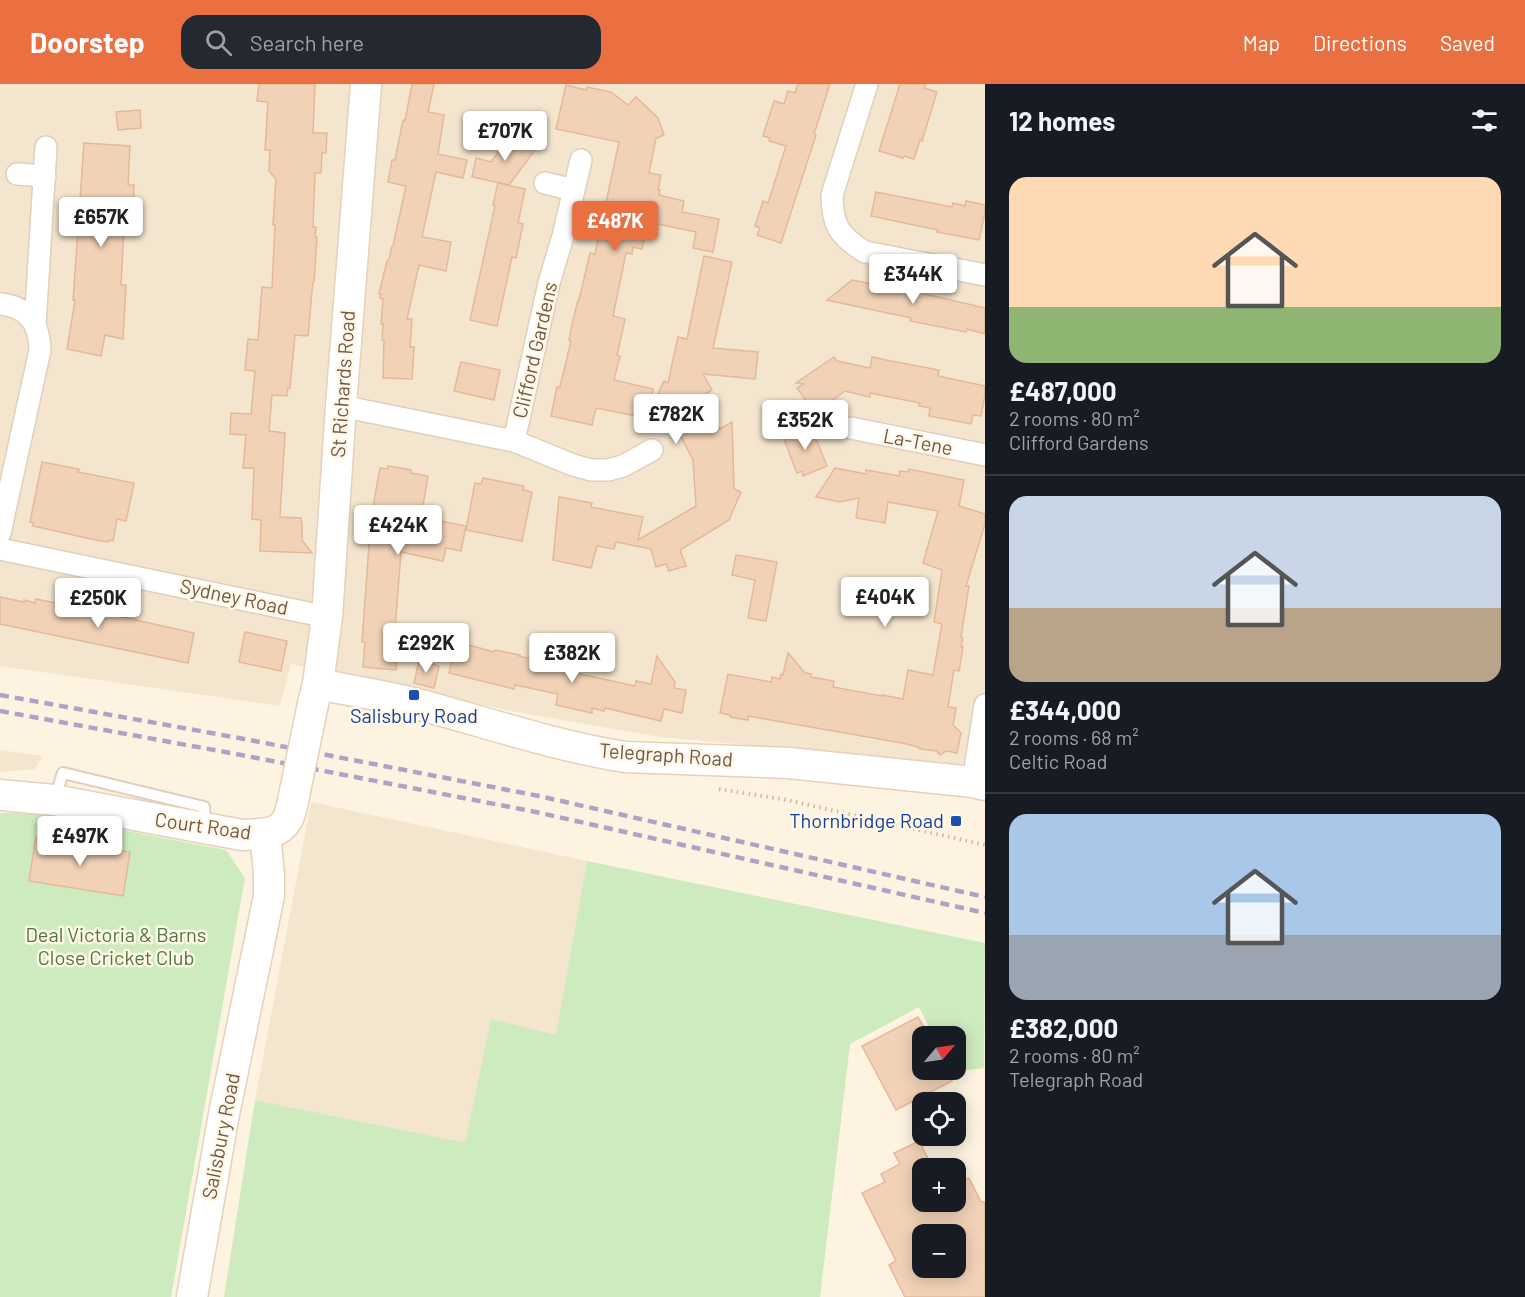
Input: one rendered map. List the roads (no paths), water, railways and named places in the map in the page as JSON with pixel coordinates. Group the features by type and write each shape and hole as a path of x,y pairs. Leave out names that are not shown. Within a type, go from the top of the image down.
{"street":[{"name":"St Richards Road","path":"265,834 276,830 287,819 295,791 316,694 327,616 366,84"},
{"path":"867,84 832,195 832,213 838,228 849,242 865,252 985,275"},
{"path":"35,325 46,147"},
{"name":"Clifford Gardens","path":"514,441 549,283 563,236 580,160"},
{"path":"17,174 45,176"},
{"path":"545,183 574,190"},
{"path":"0,304 25,311 35,325 40,350 0,533"},
{"name":"Clifford Gardens","path":"341,406 514,441 591,470 608,470 623,466 652,450"},
{"name":"La-Tene","path":"851,428 985,455"},
{"name":"Sydney Road","path":"0,549 327,616"},
{"name":"Telegraph Road","path":"316,694 418,704 616,756 789,763 979,783"},
{"path":"979,783 985,705"},
{"name":"Court Road","path":"0,795 54,800 242,835 265,834"},
{"name":"Salisbury Road","path":"192,1297 224,1114 269,896 265,834"}],"railway":[{"path":"0,695 539,796 985,897"},
{"path":"0,711 536,812 985,913"}],"place":[{"name":"Salisbury Road","path":"414,695"},
{"name":"Thornbridge Road","path":"956,821"}],"park label":[{"name":"Deal Victoria & Barns Close Cricket Club","path":"116,946"}]}
